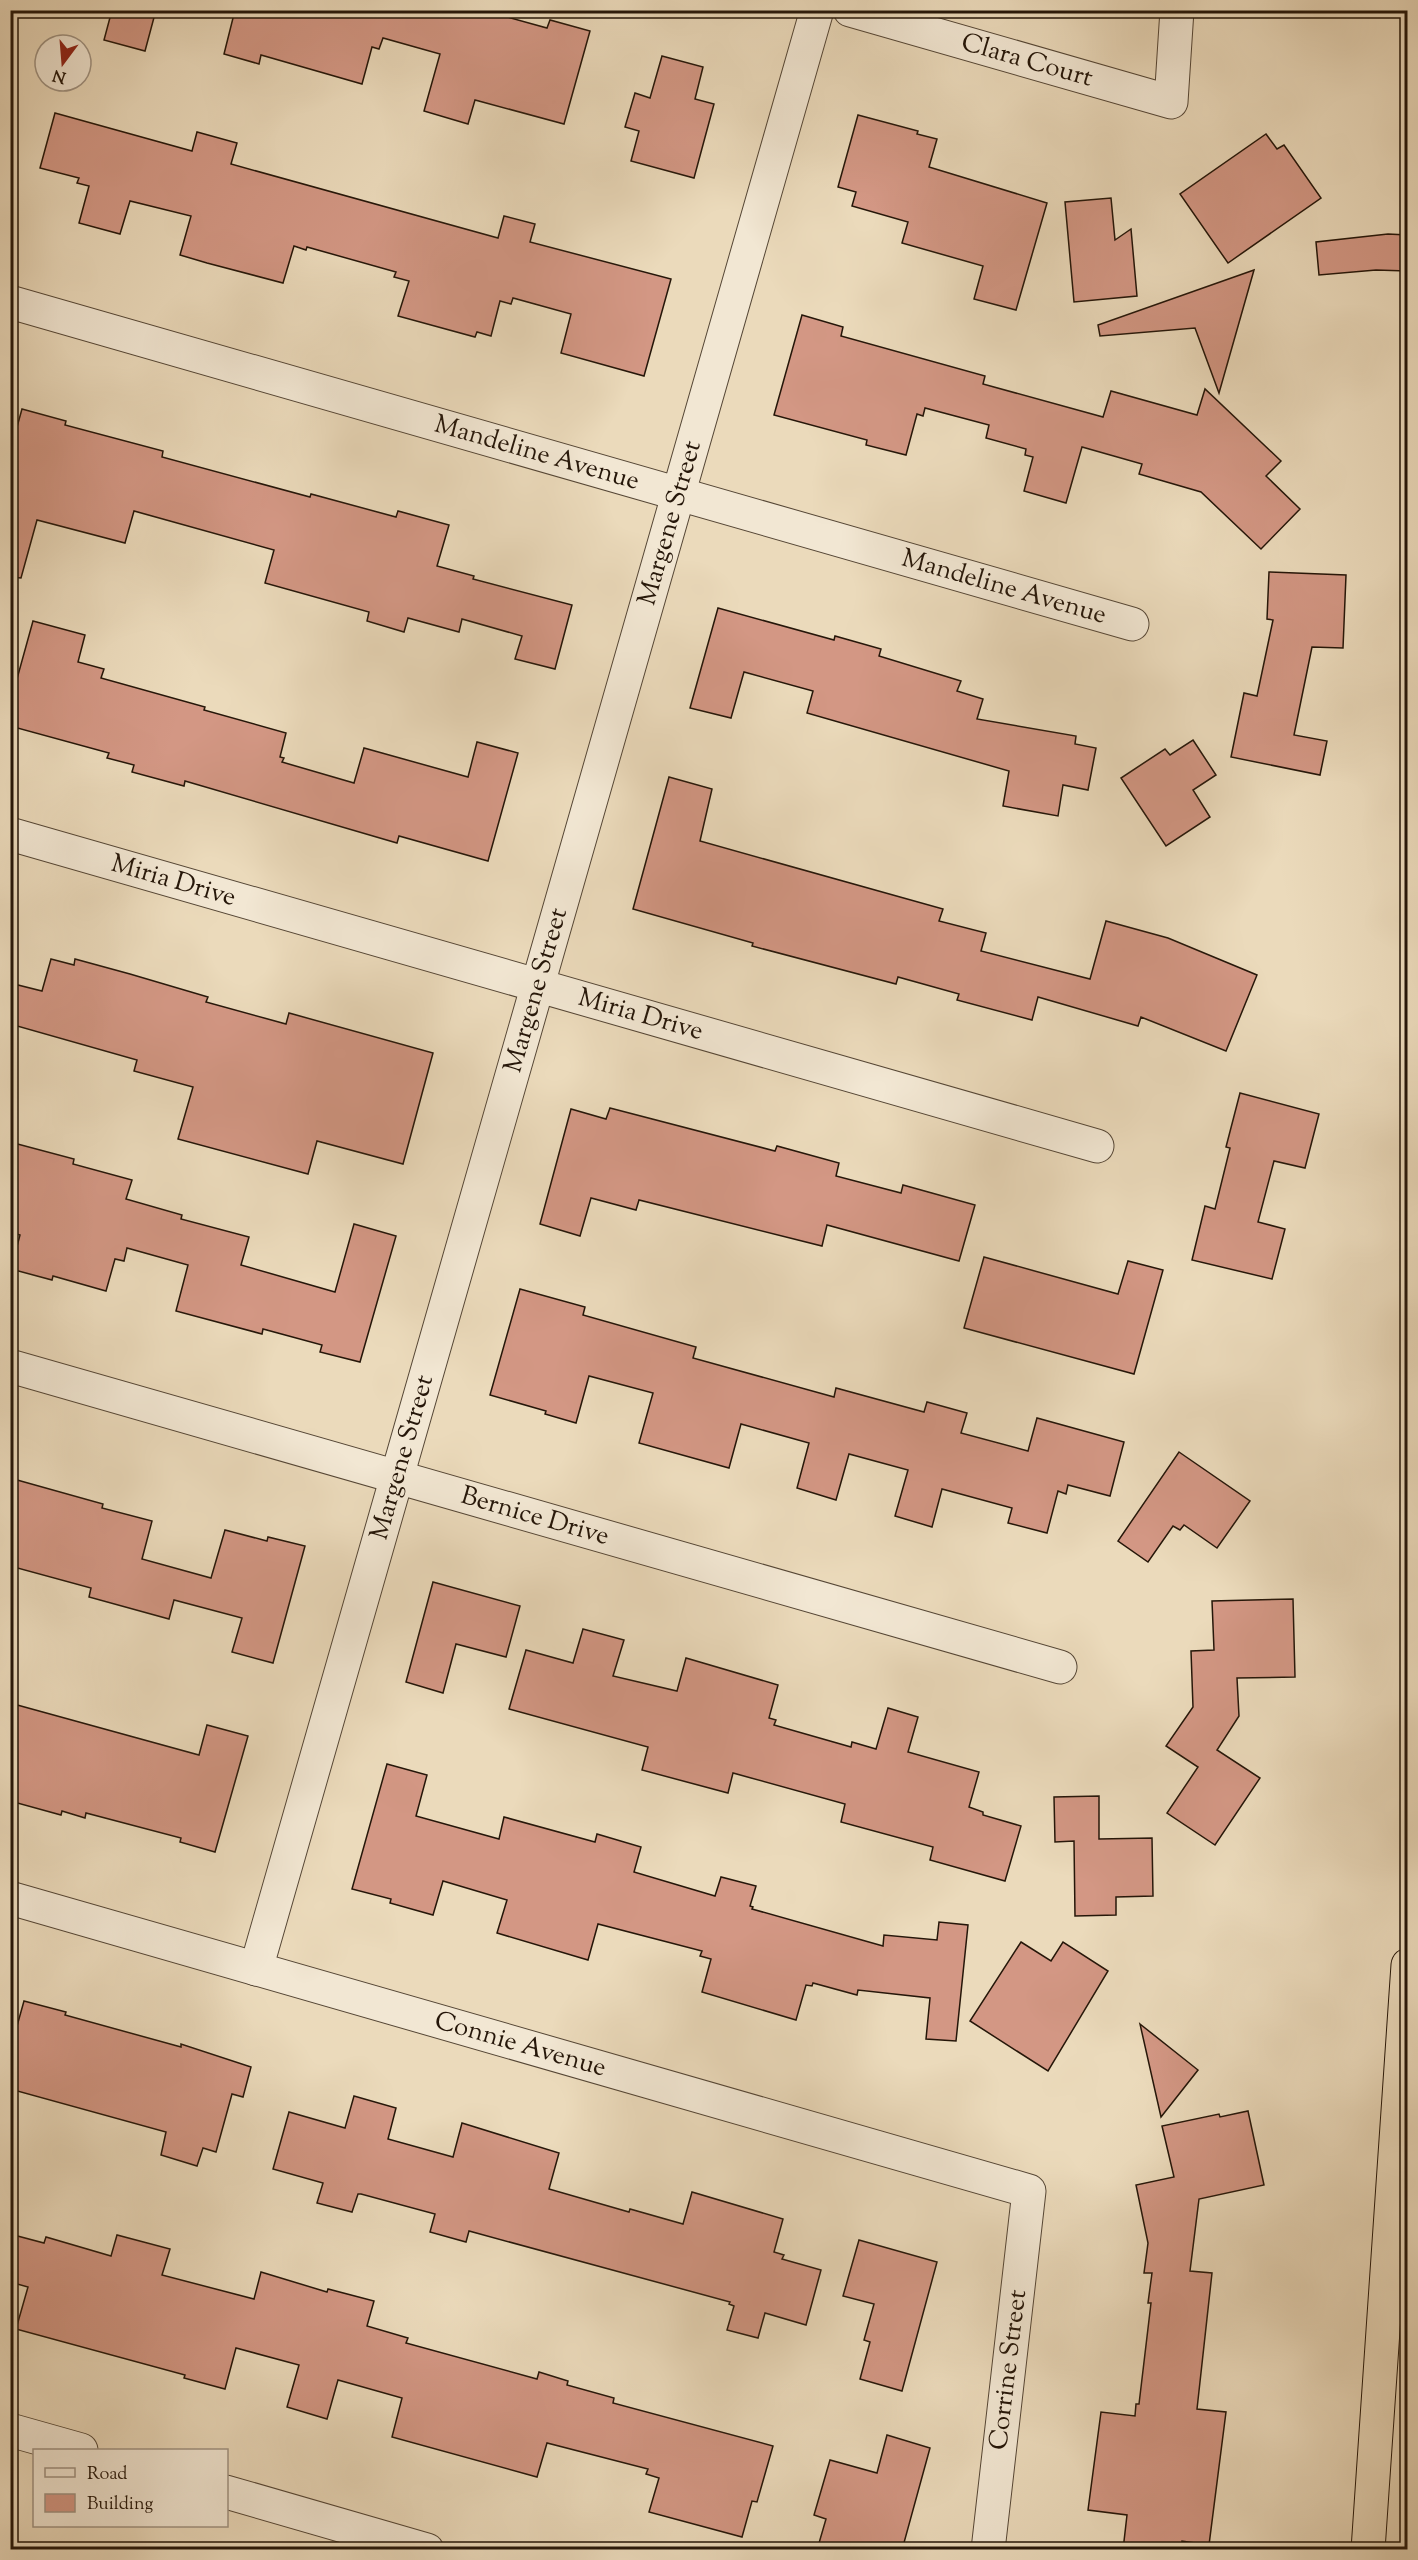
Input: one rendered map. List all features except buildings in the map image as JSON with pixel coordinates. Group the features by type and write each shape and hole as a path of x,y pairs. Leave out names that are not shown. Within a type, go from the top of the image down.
{"highway":[{"path":"1368,2550 1407,1965"}],"street":[{"name":"Margene Street","path":"256,1969 817,10"},
{"name":"Clara Court","path":"850,10 1171,102 1177,10"},
{"name":"Mandeline Avenue","path":"10,302 1132,624"},
{"name":"Miria Drive","path":"10,834 1097,1146"},
{"name":"Bernice Drive","path":"10,1366 1060,1667"},
{"name":"Connie Avenue","path":"10,1898 1029,2191"},
{"name":"Corrine Street","path":"988,2550 1029,2191"},
{"path":"10,2430 74,2449"},
{"path":"228,2493 427,2550"}]}
